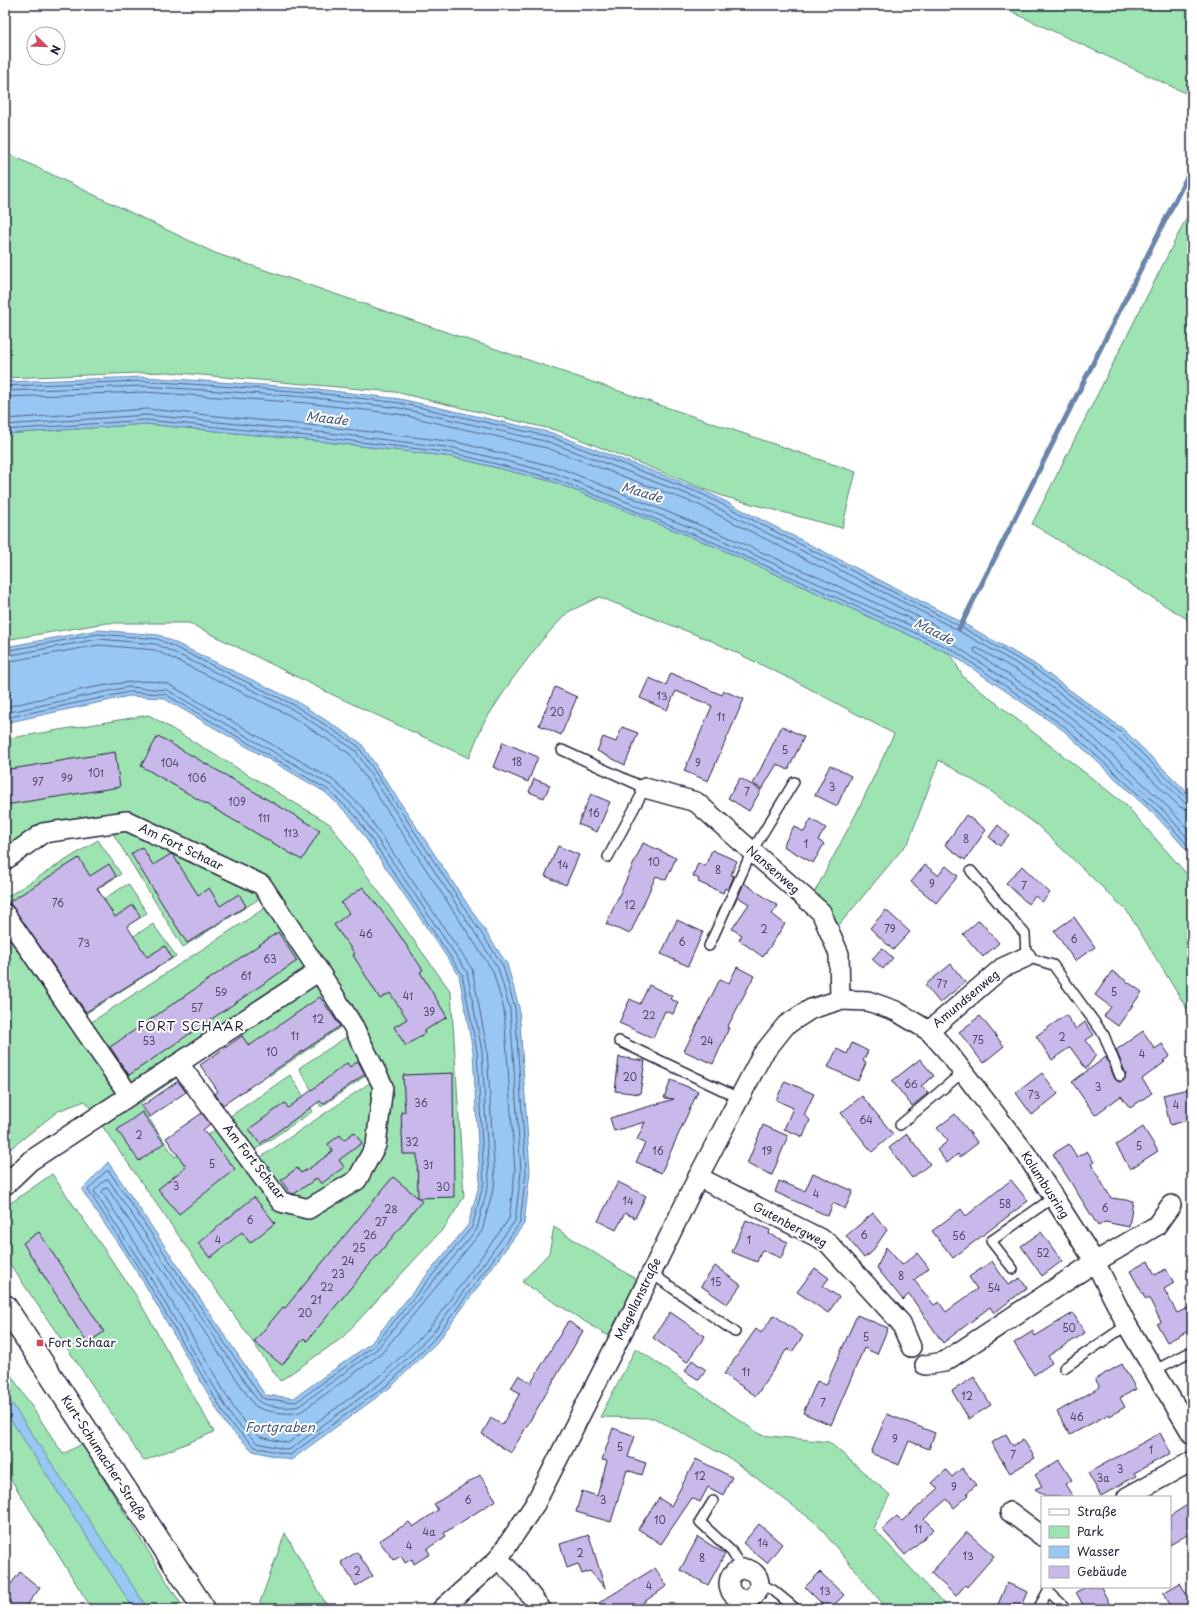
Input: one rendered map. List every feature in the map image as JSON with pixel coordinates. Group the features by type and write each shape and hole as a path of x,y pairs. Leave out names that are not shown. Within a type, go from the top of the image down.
{"main road":[{"name":"Kurt-Schumacher-Straße","path":"5,1306 204,1609"}],"street":[{"name":"Nansenweg","path":"645,788 696,802 821,912 839,954 840,1000"},
{"name":"Am Fort Schaar","path":"5,860 44,833 127,821 262,885 319,971 353,1026 383,1086 376,1145 357,1180 308,1209 282,1202 179,1064"},
{"path":"5,914 129,1096"},
{"name":"Amundsenweg","path":"929,1030 1002,968 1026,957"},
{"path":"5,1185 30,1161 319,971"},
{"name":"Kolumbusring","path":"840,1000 868,1002 896,1011 929,1030 1026,1154 1054,1197 1094,1262 1128,1325 1192,1434"},
{"name":"Magellanstraße","path":"442,1609 498,1559 535,1504 698,1177 762,1055 786,1026 811,1009 840,1000"},
{"name":"Gutenbergweg","path":"698,1177 827,1242 901,1323 911,1347"},
{"path":"925,1365 944,1362 1094,1262 1156,1226 1171,1205"},
{"path":"1129,1496 1192,1461"},
{"path":"1010,1512 1041,1535"},
{"path":"498,1559 518,1579 540,1609"},
{"path":"742,1569 747,1569 756,1574 759,1583 757,1592 744,1604 730,1588 730,1578 733,1574 742,1569"}],"lane":[{"path":"562,750 645,788 608,857"},
{"path":"710,946 752,851 794,782"},
{"path":"971,871 1025,934 1026,957 1053,965 1104,1035 1120,1076"},
{"path":"619,1041 739,1098"},
{"path":"900,1125 963,1072"},
{"path":"1013,1269 992,1241 1054,1197"},
{"path":"651,1273 735,1332"},
{"path":"1064,1368 1128,1325"},
{"path":"1155,1370 1192,1351"},
{"path":"713,1501 700,1522 732,1552 742,1569"},
{"path":"759,1583 772,1590 796,1609"},
{"path":"1038,1609 1048,1589 1067,1609"}],"green space":[{"path":"997,5 1192,5 1192,96"},
{"path":"5,152 215,253 856,472 842,528 722,496 559,431 395,392 167,372 5,378"},
{"path":"1192,207 1192,622 1032,524"},
{"path":"146,424 327,442 453,457 554,482 714,546 951,654 963,677 1126,805 1192,880 1192,1017 1127,911 1037,825 989,790 939,760 909,841 835,930 813,895 857,812 894,734 795,681 712,641 599,597 568,612 542,640 511,681 483,724 469,758 329,693 189,623 106,623 5,640 5,434"},
{"path":"149,715 330,824 451,992 464,1197 445,1227 342,1338 280,1381 100,1123 178,1071 181,1075 139,1104 175,1157 216,1129 277,1211 309,1217 384,1148 392,1084 363,1021 272,881 129,811 39,824 5,849 5,739"},
{"path":"130,830 259,892 262,897 183,947 112,832"},
{"path":"98,840 121,874 25,934 5,902 5,898"},
{"path":"128,884 147,913 50,974 30,943"},
{"path":"268,906 309,969 130,1087 87,1025"},
{"path":"153,924 176,956 82,1016 59,983"},
{"path":"5,932 50,999 121,1094 94,1111 85,1101 58,1111 5,1153"},
{"path":"317,980 345,1024 269,1076 239,1032"},
{"path":"351,1034 372,1071 321,1107 299,1068"},
{"path":"290,1075 313,1111 253,1151 229,1117"},
{"path":"374,1080 370,1143 353,1175 307,1203 286,1198 258,1159"},
{"path":"52,1174 135,1294 214,1432 144,1461 5,1257 5,1207"},
{"path":"554,1227 637,1280 608,1336 522,1282 549,1253"},
{"path":"636,1348 761,1435 829,1442 890,1495 873,1528 949,1609 887,1609 816,1523 731,1459 654,1418 600,1417"},
{"path":"5,1366 63,1454 82,1444 184,1609 92,1609 5,1470"},
{"path":"285,1533 329,1609 263,1609 260,1602"}],"water":[{"name":"Maade","path":"144,377 308,388 400,399 552,433 703,490 954,618 1033,663 1123,729 1192,797 1192,856 1158,818 1063,730 951,654 714,546 554,482 453,457 327,442 146,424 5,434 5,382"},
{"name":"Fortgraben","path":"98,630 159,635 296,701 361,743 507,964 519,1007 530,1172 524,1224 439,1340 392,1386 291,1460 253,1451 226,1425 144,1283 82,1190 108,1162 265,1395 294,1398 371,1343 468,1225 480,1182 473,1052 459,975 351,817 325,792 163,698 129,696 5,723 5,647"},
{"path":"5,1393 148,1609 134,1609 5,1411"}],"building":[{"path":"671,673 722,695 724,691 744,699 708,781 684,771 712,706 676,691 667,710 640,698 649,678 666,685"},
{"path":"555,687 577,697 561,735 539,725"},
{"path":"782,726 804,737 788,770 777,764 762,789 753,784"},
{"path":"622,727 638,733 625,765 597,751 603,737 616,742"},
{"path":"158,736 320,830 302,860 141,766"},
{"path":"503,742 538,757 528,782 493,767"},
{"path":"115,752 120,787 5,805 5,770"},
{"path":"830,765 851,776 837,806 815,795"},
{"path":"740,778 761,790 749,811 728,798"},
{"path":"534,779 550,785 544,798 529,792"},
{"path":"591,794 610,802 597,832 578,824"},
{"path":"966,815 986,830 965,860 945,845"},
{"path":"811,819 826,828 818,840 824,844 813,863 783,846 794,826 804,832"},
{"path":"998,825 1009,835 1000,846 989,837"},
{"path":"643,843 676,858 666,880 656,876 630,934 606,924"},
{"path":"558,846 579,855 566,885 545,876"},
{"path":"142,847 153,865 171,854 173,855 198,895 209,888 220,906 239,894 246,906 187,943 131,854"},
{"path":"712,850 737,861 731,875 734,876 728,890 725,888 723,893 698,882 699,879 693,876 698,863 705,866"},
{"path":"79,858 90,876 109,864 116,876 97,888 115,917 133,905 141,917 127,926 147,957 165,946 172,958 86,1012 9,902"},
{"path":"925,865 938,875 946,866 958,876 936,903 911,882"},
{"path":"1022,866 1050,893 1042,902 1035,896 1028,904 1006,883"},
{"path":"744,883 778,906 772,914 785,924 763,957 739,940 742,935 732,929 749,904 738,897"},
{"path":"363,887 394,927 423,970 420,972 447,1017 424,1031 425,1033 406,1046 394,1027 407,1019 390,993 380,999 353,955 355,954 334,925 349,913 341,903"},
{"path":"886,910 910,932 893,950 870,928"},
{"path":"1074,917 1095,947 1075,961 1054,931"},
{"path":"677,920 703,932 688,966 661,954"},
{"path":"979,920 999,943 983,957 963,934"},
{"path":"278,932 297,961 129,1075 110,1047"},
{"path":"882,948 893,958 883,969 872,959"},
{"path":"951,964 965,982 940,1003 925,985"},
{"path":"737,967 754,976 727,1028 729,1028 713,1064 684,1051 720,979 729,983"},
{"path":"1112,971 1142,992 1118,1026 1104,1016 1111,1007 1095,995"},
{"path":"649,985 672,996 670,999 678,1002 673,1014 665,1011 653,1038 619,1023 630,999 640,1004"},
{"path":"320,997 340,1026 223,1105 215,1094 218,1091 200,1065 242,1036 249,1046"},
{"path":"1066,1015 1076,1029 1085,1022 1094,1035 1086,1040 1096,1055 1086,1069 1070,1047 1052,1060 1036,1036"},
{"path":"980,1016 1004,1046 983,1063 959,1032"},
{"path":"1143,1031 1155,1049 1162,1044 1170,1056 1163,1061 1165,1062 1142,1079 1152,1093 1130,1108 1121,1096 1095,1115 1072,1082 1106,1057 1115,1079 1119,1082 1123,1081 1126,1074 1116,1050"},
{"path":"852,1043 868,1051 863,1061 866,1063 858,1081 828,1067 837,1049 847,1054"},
{"path":"619,1057 645,1061 640,1094 615,1091"},
{"path":"920,1059 934,1076 921,1086 928,1093 912,1106 892,1081"},
{"path":"358,1061 365,1074 323,1104 320,1101 260,1144 249,1129 285,1103 288,1108 347,1063 350,1067"},
{"path":"453,1073 454,1197 418,1198 417,1154 403,1154 401,1112 405,1112 403,1075"},
{"path":"1042,1073 1058,1094 1032,1115 1016,1093"},
{"path":"671,1080 698,1091 661,1173 636,1162 645,1143 637,1140 645,1122 614,1131 610,1118 674,1099 664,1098"},
{"path":"178,1081 186,1092 150,1117 142,1106"},
{"path":"785,1081 814,1094 804,1115 810,1120 803,1137 784,1129 793,1108 776,1100"},
{"path":"1188,1089 1192,1105 1192,1119 1170,1125 1163,1095"},
{"path":"862,1096 893,1134 872,1152 841,1113"},
{"path":"142,1112 164,1143 139,1161 117,1130"},
{"path":"202,1113 210,1124 203,1130 235,1169 179,1214 158,1189 186,1167 166,1138"},
{"path":"955,1114 978,1143 960,1157 958,1154 947,1163 937,1150 948,1141 937,1128"},
{"path":"763,1125 788,1136 772,1175 747,1164"},
{"path":"1143,1127 1158,1151 1130,1169 1116,1145"},
{"path":"354,1132 362,1143 339,1160 344,1167 321,1184 317,1178 294,1194 290,1193 281,1180 297,1168 301,1173 310,1168 333,1151 328,1144 340,1135 344,1140"},
{"path":"907,1134 930,1164 912,1178 889,1148"},
{"path":"1069,1144 1077,1157 1087,1151 1094,1162 1091,1164 1111,1198 1133,1201 1129,1227 1105,1222 1098,1226 1053,1154"},
{"path":"813,1173 853,1191 845,1209 833,1203 828,1216 775,1192 779,1181 805,1191"},
{"path":"393,1177 422,1201 307,1341 304,1338 282,1365 254,1342 283,1307 285,1308"},
{"path":"1011,1180 1028,1201 953,1258 932,1231 961,1209 966,1216"},
{"path":"618,1182 646,1196 635,1218 625,1213 616,1230 598,1221"},
{"path":"254,1197 275,1223 250,1243 242,1232 210,1258 198,1243"},
{"path":"873,1213 887,1230 871,1253 864,1258 846,1236"},
{"path":"746,1220 770,1230 769,1234 788,1242 781,1258 762,1250 757,1262 732,1252"},
{"path":"39,1232 104,1332 87,1343 23,1243"},
{"path":"1041,1232 1062,1261 1042,1276 1021,1246"},
{"path":"886,1247 902,1265 917,1253 929,1268 914,1280 934,1305 939,1302 946,1312 977,1289 969,1277 992,1261 1008,1285 1020,1278 1027,1288 994,1313 990,1307 943,1343 909,1294 903,1300 877,1268"},
{"path":"1148,1261 1155,1275 1166,1269 1174,1283 1164,1289 1177,1313 1192,1306 1192,1329 1167,1342 1157,1324 1161,1322 1149,1298 1146,1300 1130,1271"},
{"path":"715,1266 741,1285 727,1304 701,1286"},
{"path":"815,1268 829,1278 823,1286 839,1297 828,1313 797,1292"},
{"path":"670,1312 705,1336 687,1362 653,1338"},
{"path":"1073,1313 1085,1333 1048,1356 1052,1363 1034,1375 1014,1343 1033,1331 1035,1336"},
{"path":"774,1315 803,1336 792,1352 787,1349 756,1396 724,1374 756,1329 761,1333"},
{"path":"857,1315 888,1328 877,1354 864,1348 831,1425 803,1413 817,1381 826,1385"},
{"path":"568,1321 583,1331 511,1453 482,1434 491,1418 502,1425 520,1393 511,1388 519,1375 531,1383"},
{"path":"692,1360 706,1370 699,1380 685,1371"},
{"path":"1122,1364 1136,1389 1120,1398 1125,1407 1110,1416 1109,1414 1070,1435 1057,1412 1100,1387 1095,1379"},
{"path":"974,1377 991,1405 969,1419 952,1391"},
{"path":"887,1414 935,1433 929,1449 909,1441 899,1465 871,1453"},
{"path":"613,1428 635,1436 628,1457 646,1463 642,1475 627,1470 611,1522 576,1512 582,1491 597,1496 607,1461 602,1460"},
{"path":"1160,1433 1171,1453 1134,1473 1136,1476 1101,1496 1088,1473"},
{"path":"1006,1434 1013,1446 1023,1439 1035,1458 1010,1473 991,1443"},
{"path":"696,1459 732,1477 723,1495 708,1487 700,1502 692,1498 661,1544 638,1529 659,1498 671,1506"},
{"path":"1059,1460 1072,1480 1065,1484 1072,1496 1046,1496 1035,1489 1042,1486 1035,1475"},
{"path":"962,1468 976,1485 967,1493 969,1495 954,1508 947,1499 924,1519 934,1529 905,1555 882,1529 897,1516 902,1521 938,1489 932,1483 946,1470 952,1477"},
{"path":"480,1475 496,1500 444,1533 446,1536 427,1549 430,1554 414,1564 412,1559 405,1563 401,1556 394,1560 379,1541 409,1522 413,1527 438,1510 434,1504"},
{"path":"1192,1502 1192,1532 1171,1544 1171,1515"},
{"path":"759,1524 782,1544 767,1563 743,1543"},
{"path":"967,1532 994,1556 967,1587 965,1585 956,1596 931,1573"},
{"path":"589,1535 605,1588 590,1571 582,1574 578,1564 567,1568 560,1544"},
{"path":"698,1537 725,1554 708,1585 680,1570"},
{"path":"357,1552 373,1576 356,1586 341,1562"},
{"path":"655,1568 667,1586 634,1609 589,1609"},
{"path":"20,1572 40,1588 24,1609 5,1609 5,1580 11,1584"},
{"path":"820,1572 844,1595 830,1609 827,1609 805,1587"},
{"path":"1007,1583 1028,1592 1021,1609 996,1609"},
{"path":"1180,1583 1192,1603 1192,1609 1173,1609 1163,1593"},
{"path":"1084,1588 1102,1588 1110,1605 1102,1609 1085,1609 1076,1592"}],"waterway":[{"name":"Maade","path":"959,629 1192,167"}],"place":[{"name":"Fort Schaar","path":"40,1343"}],"district":[{"name":"FORT SCHAAR","path":"191,1026"}]}
